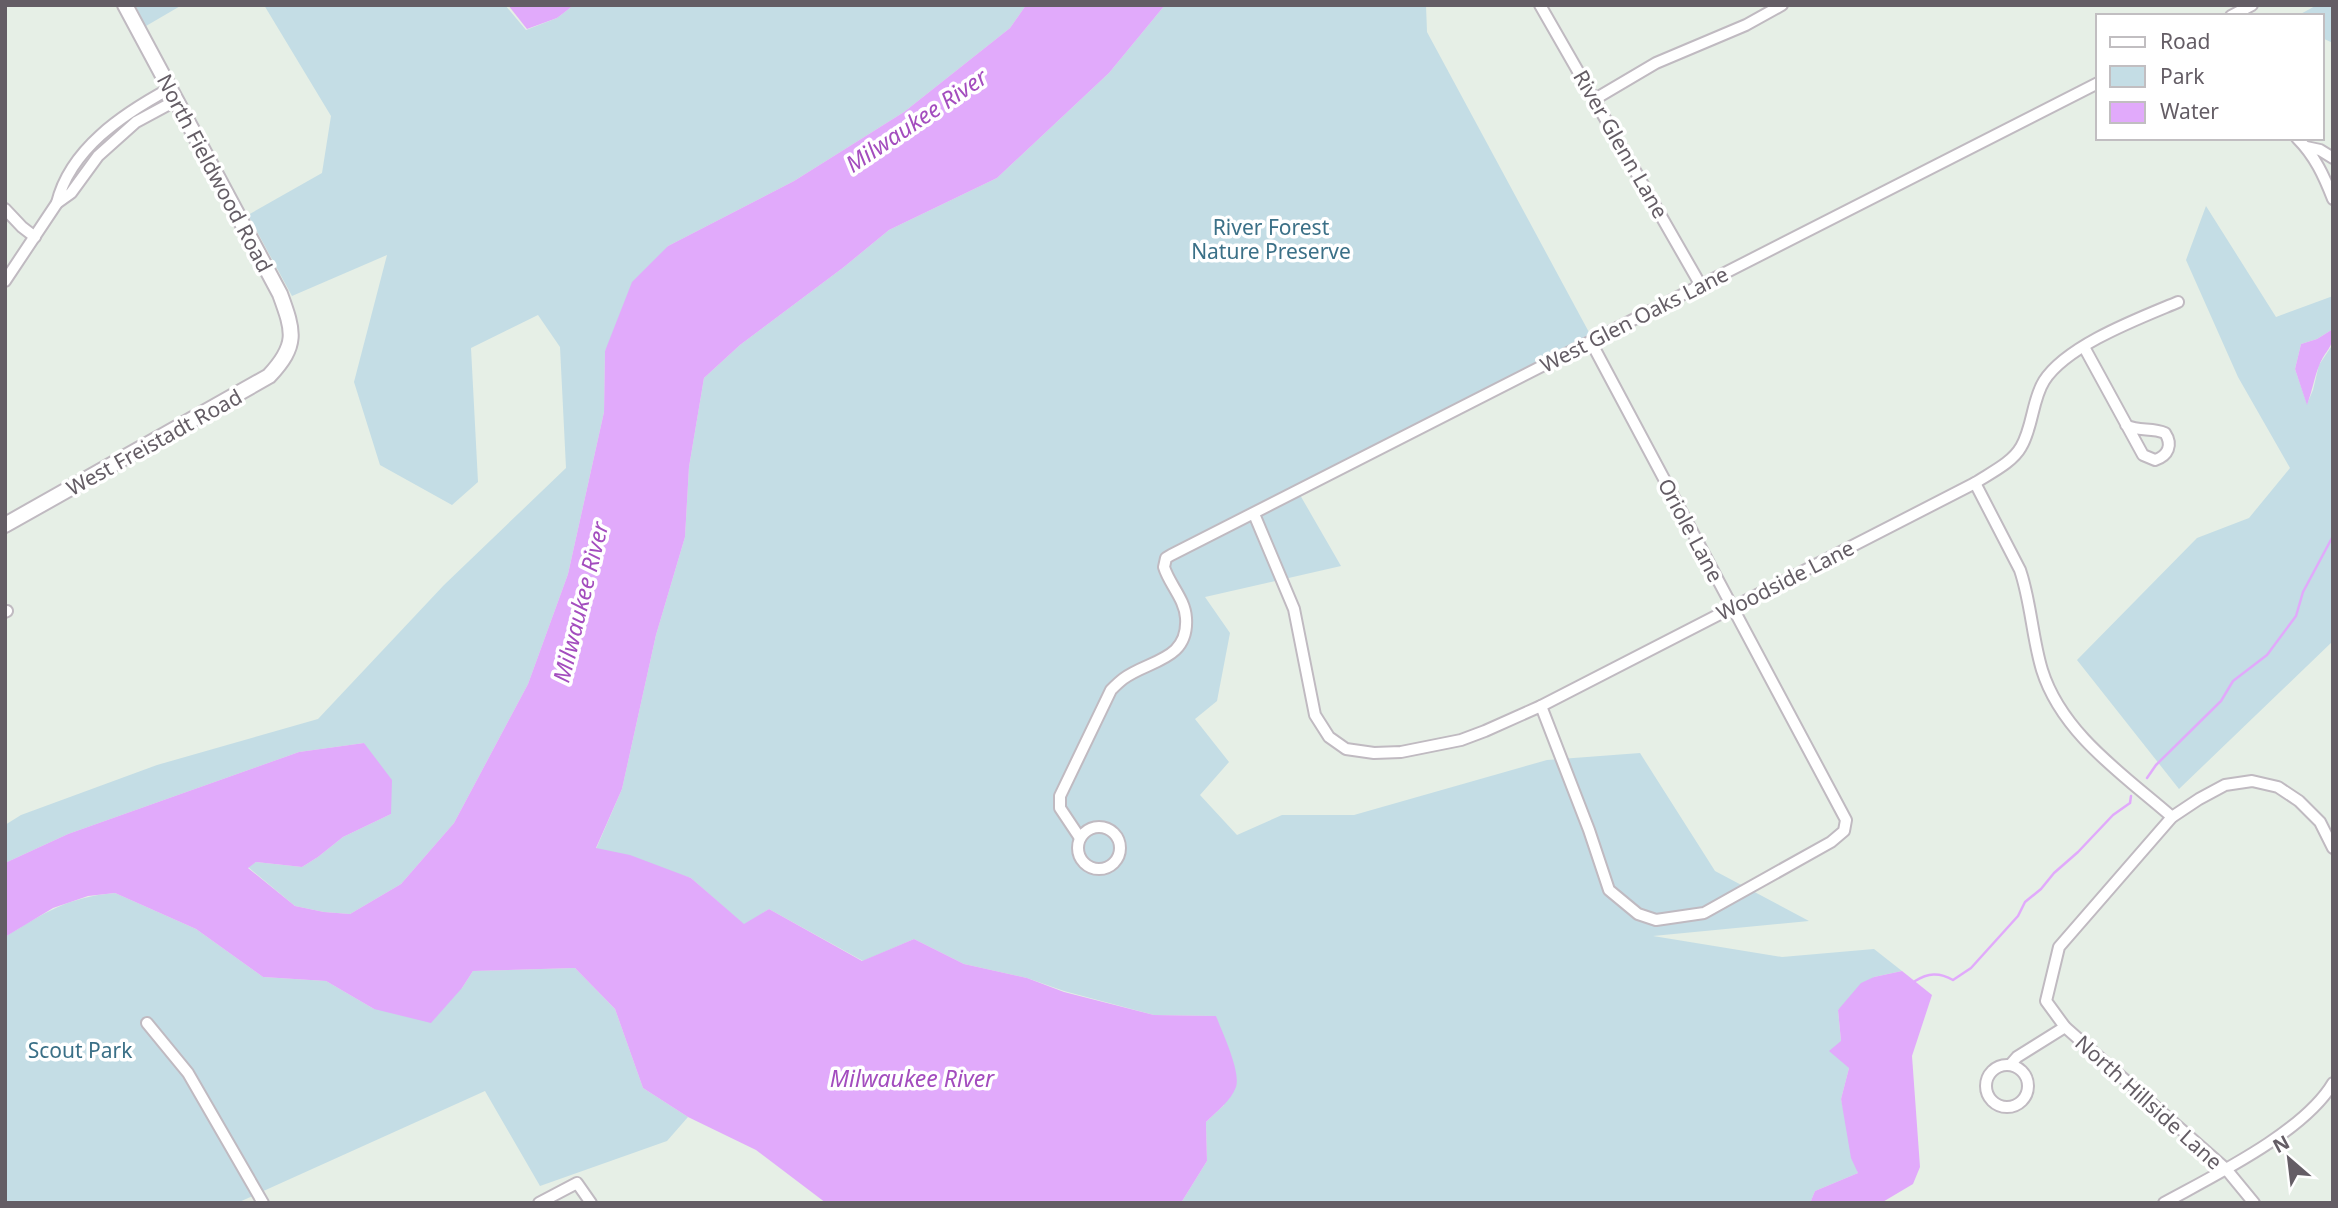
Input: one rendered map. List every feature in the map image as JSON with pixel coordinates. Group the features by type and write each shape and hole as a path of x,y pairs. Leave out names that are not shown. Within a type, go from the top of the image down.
{"street":[{"name":"North Fieldwood Road","path":"125,5 281,294 292,326 289,344"},
{"name":"River Glenn Lane","path":"1540,5 1700,284"},
{"path":"1595,99 1656,63 1746,25 1782,5"},
{"path":"2235,14 2252,5"},
{"name":"West Glen Oaks Lane","path":"1080,838 1060,808 1060,796 1111,690 1124,677 1160,662 1169,655 1177,648 1184,632 1186,617 1164,567 1166,558 2096,84"},
{"path":"5,281 57,203 62,185 93,152 106,131 172,95"},
{"path":"2302,142 2333,158"},
{"path":"2302,142 2322,171 2333,199"},
{"path":"5,209 35,237"},
{"name":"Woodside Lane","path":"1254,514 1294,609 1315,715 1329,737 1346,749 1374,753 1401,752 1461,740 1541,706 1975,483 2005,463 2021,447 2044,380 2064,360 2120,327 2178,302"},
{"name":"Oriole Lane","path":"1541,706 1609,890 1638,914 1656,919 1704,913 1831,842 1844,831 1846,820 1591,342"},
{"name":"West Freistadt Road","path":"5,525 269,376 282,362 289,344"},
{"path":"2084,347 2126,425"},
{"path":"1975,483 2020,570 2042,670 2051,693 2062,712 2089,744 2172,817 2225,785 2252,781 2278,788 2300,801 2314,817 2333,848"},
{"name":"North Hillside Lane","path":"2172,817 2059,947 2046,1001 2065,1027 2226,1169 2254,1203"},
{"path":"1097,827 1110,830 1119,841 1116,861 1111,866 1097,869 1084,864 1077,851 1080,838 1084,832 1097,827"},
{"path":"147,1023 188,1073 263,1203"},
{"path":"2010,1065 2017,1057 2065,1027"},
{"path":"2164,1203 2226,1169 2288,1130 2328,1092 2333,1083"},
{"path":"539,1203 577,1184 591,1203"}],"green space":[{"path":"135,5 182,5 146,26"},
{"path":"264,5 505,5 526,30 557,18 574,5 1026,5 1010,28 904,112 794,181 668,246 605,351 604,412 568,574 528,684 454,823 401,884 350,914 295,906 248,867 256,862 302,867 343,837 391,814 364,743 299,752 68,834 5,863 5,825 21,815 157,765 318,719 444,585 566,468 560,347 538,315 471,348 478,482 452,505 380,465 354,382 387,255 292,296 248,215 322,173 331,116"},
{"name":"River Forest Nature Preserve","path":"1165,5 1426,5 1427,32 1591,336 1296,488 1341,566 1205,597 1230,633 1217,701 1195,719 1229,762 1200,795 1237,835 1282,815 1354,815 1547,760 1640,753 1715,871 1809,921 1653,936 1782,957 1874,949 1902,971 1874,977 1838,1010 1841,1041 1849,1068 1841,1099 1858,1173 1815,1191 1810,1203 1181,1203 1207,1161 1206,1122 1224,1105 1216,1016 1154,1015 1064,991 1027,978 964,964 914,939 863,961 769,909 744,925 691,878 596,849 622,789 656,635 685,537 689,467 704,378 740,345 889,230 997,178 1109,73"},
{"path":"2317,5 2333,5 2333,43 2324,39 2324,14 2301,14"},
{"path":"2206,206 2276,317 2333,296 2333,329 2317,339 2301,344 2295,369 2307,404 2319,365 2333,344 2333,641 2179,789 2077,660 2197,538 2249,518 2290,468 2238,377 2186,260"},
{"name":"Scout Park","path":"115,893 196,929 263,977 326,981 374,1009 462,988 473,971 575,968 615,1009 643,1088 688,1117 667,1141 540,1186 485,1091 237,1203 5,1203 5,937 70,902"}],"water":[{"path":"508,5 574,5 557,18 527,29"},
{"name":"Milwaukee River","path":"1026,5 1165,5 1109,73 997,178 889,230 740,345 704,378 689,467 685,537 656,635 622,789 596,848 630,855 691,878 744,924 769,909 862,961 914,939 964,964 1027,978 1064,992 1154,1015 1216,1016 1236,1071 1236,1087 1227,1102 1206,1122 1207,1161 1181,1203 826,1203 756,1150 688,1117 643,1088 615,1009 575,968 473,971 462,988 431,1023 374,1009 326,981 263,977 196,929 115,893 88,896 53,908 5,937 5,863 68,834 299,752 364,743 392,780 391,814 343,837 302,867 256,862 248,868 295,906 324,912 350,914 401,884 454,823 528,684 568,574 604,412 605,351 632,282 668,246 794,181 904,112 1010,28"},
{"path":"2333,329 2330,346 2319,366 2307,405 2295,369 2301,344 2317,339"},
{"path":"1902,971 1932,995 1912,1056 1920,1167 1913,1184 1881,1203 1810,1203 1815,1191 1858,1173 1851,1158 1841,1099 1849,1068 1829,1051 1841,1041 1838,1010 1861,983 1874,977"}],"waterway":[{"path":"2147,778 2156,765 2221,701 2233,681 2267,655 2296,616 2303,592 2333,536"},
{"path":"1915,981 1934,974 1953,980 1971,968 2018,916 2025,902 2113,815 2130,803 2131,796"}]}
